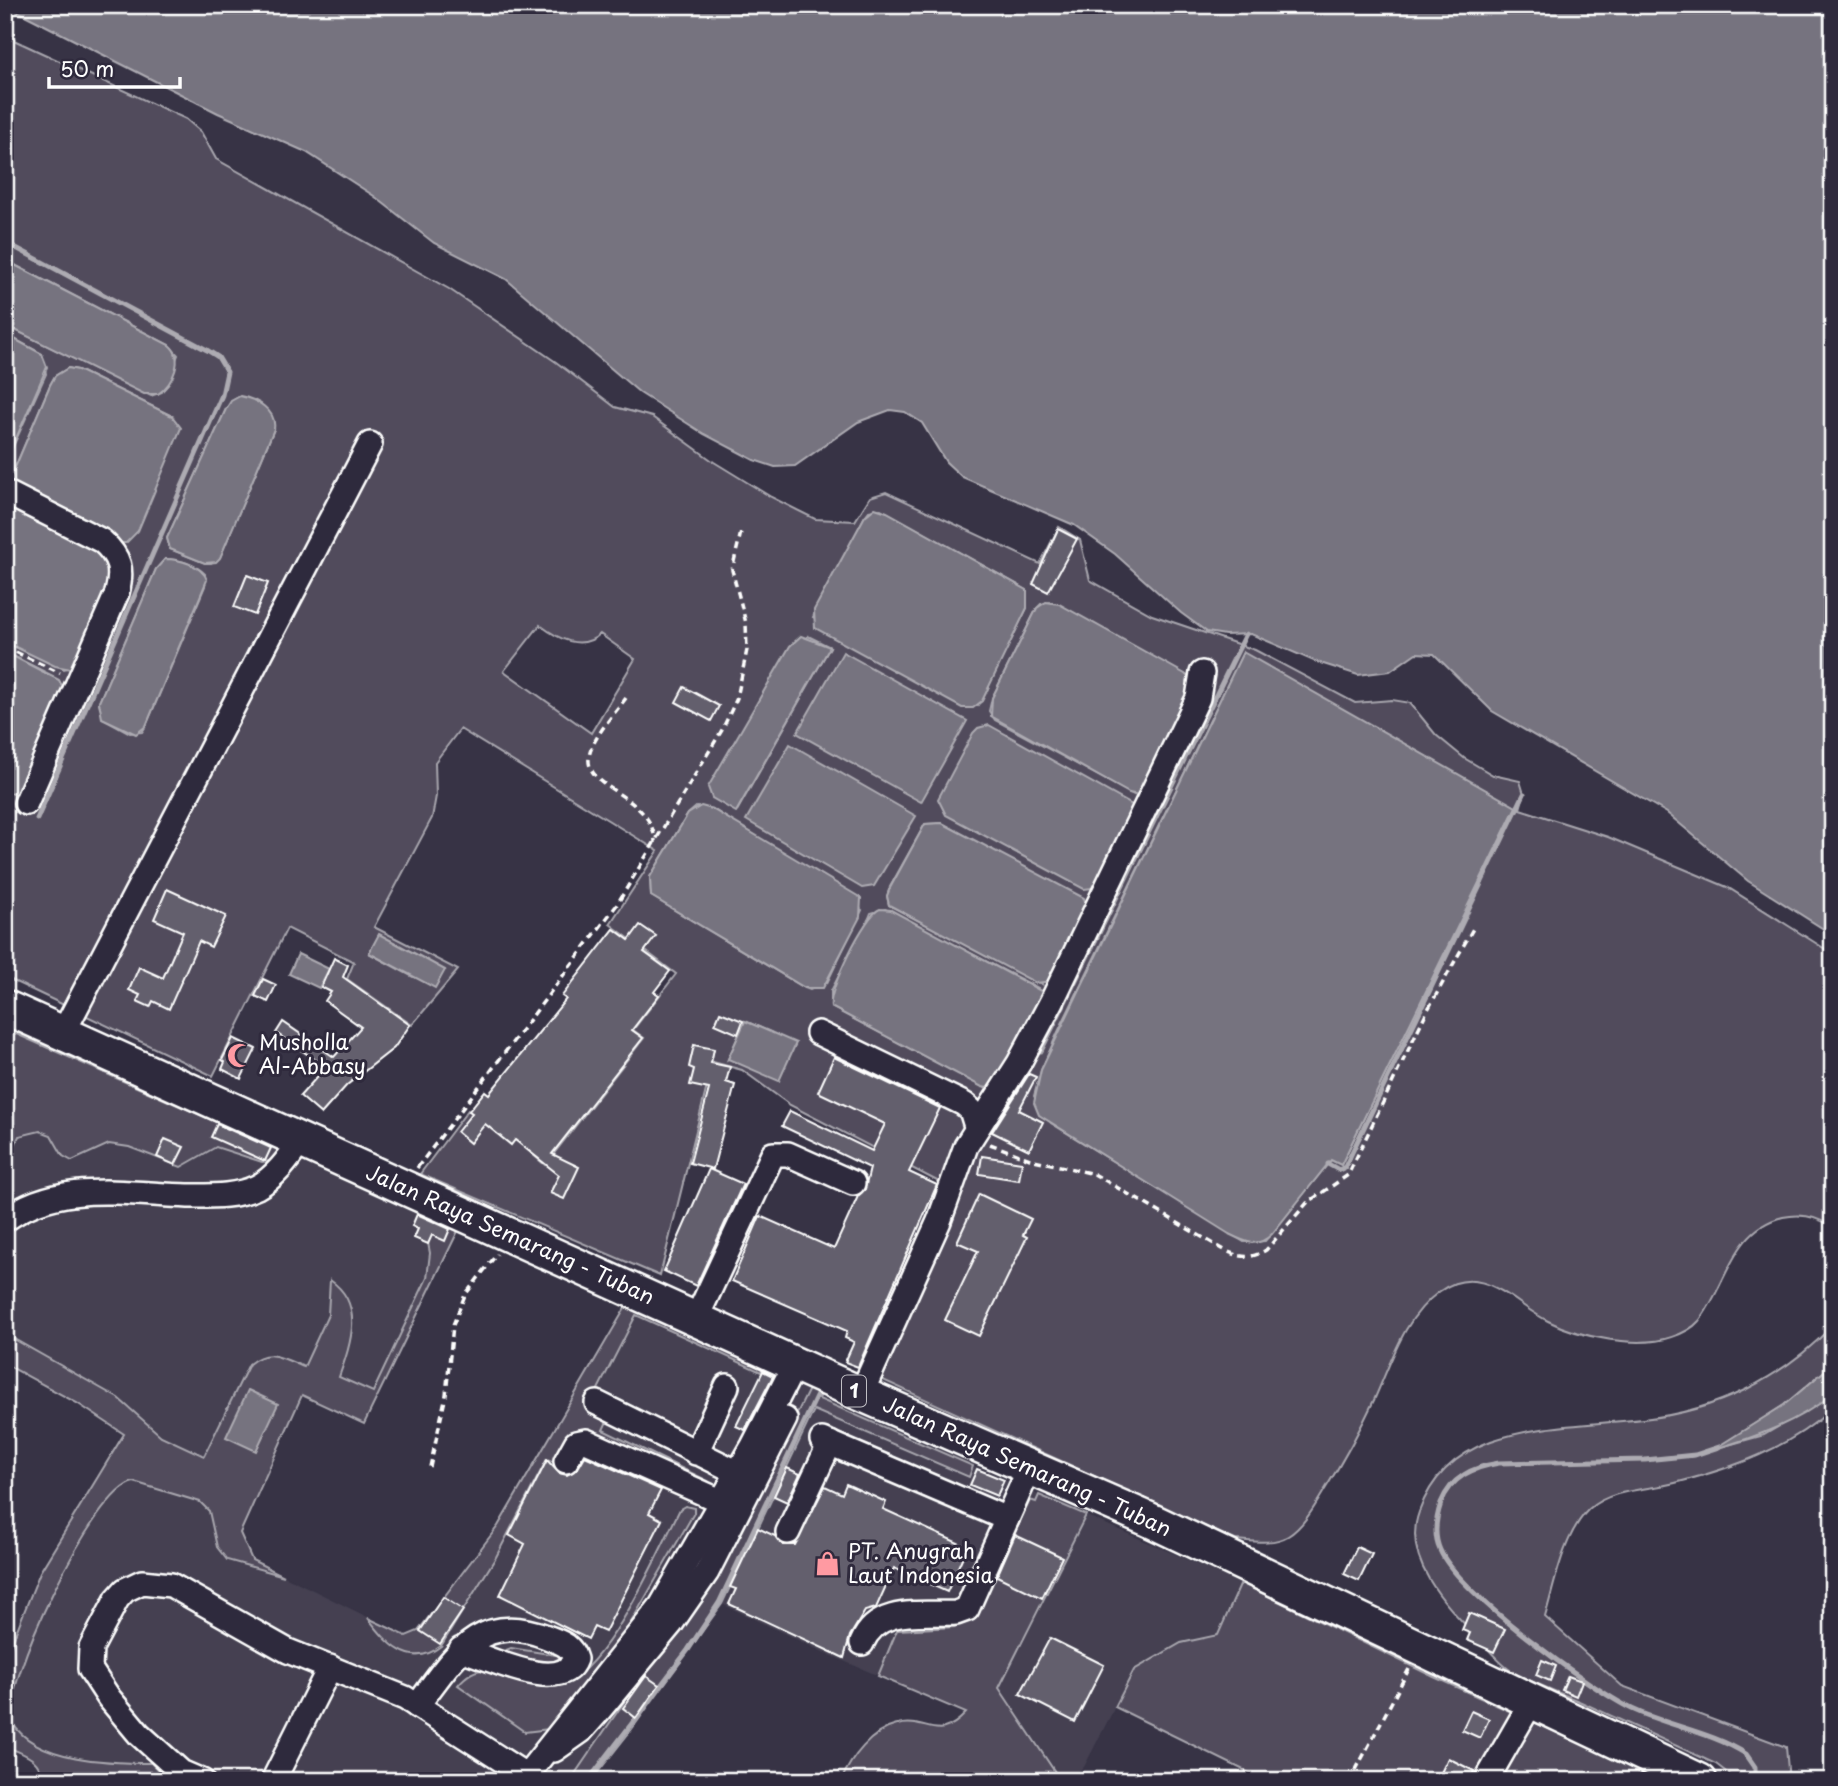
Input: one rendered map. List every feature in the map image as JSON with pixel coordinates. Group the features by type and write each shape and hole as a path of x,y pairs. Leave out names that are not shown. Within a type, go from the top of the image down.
{"highway":[{"name":"Jalan Raya Semarang - Tuban","path":"5,1007 861,1394 1030,1466 1700,1781"}],"lane":[{"path":"63,1033 370,444"},
{"path":"5,492 102,541 118,559 121,577 117,593 26,803"},
{"path":"861,1394 919,1268 976,1126 1019,1063 1052,1002 1198,698 1202,673"},
{"path":"818,1033 964,1104 971,1110 976,1126"},
{"path":"5,1220 20,1209 55,1195 79,1193 212,1196 243,1193 271,1178 301,1141"},
{"path":"696,1319 773,1154 788,1154 853,1182"},
{"path":"191,1779 139,1734 108,1698 90,1669 92,1648 125,1590 142,1582 171,1585 280,1646 417,1706 524,1778 545,1754 562,1727 645,1630 730,1506 803,1367"},
{"path":"696,1453 727,1385"},
{"path":"597,1404 746,1477"},
{"path":"566,1461 576,1443 586,1441 730,1506"},
{"path":"788,1532 826,1441 1007,1519"},
{"path":"862,1643 873,1623 886,1617 956,1614 967,1609 1030,1466"},
{"path":"417,1706 461,1649"},
{"path":"273,1781 330,1667"},
{"path":"1486,1781 1532,1701"}],"path":[{"path":"403,1187 616,906 722,730 744,676 746,624 732,570 742,528"},
{"path":"5,647 79,682"},
{"path":"626,698 596,739 588,760 590,768 603,783 644,812 655,831 655,845"},
{"path":"976,1126 985,1142 998,1149 1094,1174 1226,1251 1248,1258 1257,1256 1266,1251 1307,1203 1348,1175 1426,1013 1475,925"},
{"path":"430,1467 442,1415 450,1339 457,1312 465,1295 509,1235"},
{"path":"1350,1781 1420,1648"}],"shaded area":[{"path":"5,5 1833,5 1833,935 1748,881 1667,813 1492,711 1434,654 1416,653 1390,671 1358,675 1314,661 1251,634 1225,635 1207,632 1181,613 1115,554 1074,525 962,477 946,462 922,423 905,412 890,410 858,422 795,466 775,467 754,460 704,434 640,393 506,279 434,243 374,196 306,152 218,113"},
{"path":"5,36 186,119 201,132 216,159 449,289 556,362 615,407 652,417 714,462 771,497 815,519 855,521 870,497 886,492 1040,564 1059,527 1080,540 1090,580 1152,615 1255,650 1355,703 1392,700 1410,703 1436,735 1464,758 1493,775 1520,781 1524,794 1520,809 1608,837 1727,887 1833,954 1833,1227 1815,1218 1796,1215 1766,1223 1752,1233 1741,1246 1699,1321 1683,1332 1658,1340 1609,1340 1576,1332 1535,1314 1497,1288 1470,1281 1455,1283 1440,1291 1417,1313 1408,1326 1357,1434 1304,1522 1288,1536 1276,1541 1235,1540 861,1370 943,1184 790,1105 742,1070 713,1062 660,1276 420,1174 468,1110 511,1136 545,1165 644,1038 633,1030 676,974 610,924 658,851 460,729 435,762 436,796 432,818 374,927 458,970 412,1025 347,979 354,962 287,928 213,1076 5,977 5,793 10,794 53,676 5,652 5,642 64,669 78,665 13,506 5,507 5,464 46,374 42,354 5,334 5,325 151,396 162,392 178,355 169,345 5,260","holes":["68,368 78,370 172,416 8,484 55,376","226,409 274,429 220,557 211,563 170,549 167,538","881,509 1027,590 1027,608 978,705 813,617 865,516 869,511","165,559 196,567 205,574 205,586 146,726 142,732 130,733 103,718 99,702 156,569","1051,602 1191,678 1134,795 995,720 989,711 992,698 1037,608 1041,604","540,625 569,641 585,642 600,634 635,659 591,733 504,671","808,636 830,647 737,811","1243,653 1515,807 1341,1165 1331,1160 1265,1241 1244,1242 1051,1123 1034,1096 1041,1070 1058,1032","696,807 713,809 862,910 827,983 810,990 651,896 650,877 688,814","942,823 987,848 1042,984 889,905 887,896 925,824","885,909 1038,988 987,1089 831,1007 831,991 871,913","379,935 444,970 413,977 369,953","745,1021 770,1032 728,1059"]},
{"path":"5,260 169,345 174,350 177,364 168,384 158,394 144,394 5,325"},
{"path":"5,334 42,354 47,367 5,464"},
{"path":"68,368 78,370 172,416 181,428 138,531 126,543 118,543 8,484 50,385 55,376"},
{"path":"240,396 264,406 272,416 274,429 220,558 216,562 205,563 170,549 167,538 226,409 231,401"},
{"path":"13,506 102,549 116,577 78,665 71,669 55,666 5,642 5,507"},
{"path":"875,508 887,512 1027,590 1027,608 982,701 973,708 962,708 815,628 814,610 865,516"},
{"path":"165,559 177,560 195,567 207,580 146,726 136,734 102,718 99,702 156,569"},
{"path":"1046,602 1059,604 1185,674 1194,683 1139,795 1129,793 991,716 992,698 1037,608"},
{"path":"801,636 830,647 736,812 712,798 708,787 790,646"},
{"path":"5,652 59,680 65,692 22,788 16,793 5,793"},
{"path":"843,652 967,721 921,802 797,733"},
{"path":"1243,652 1516,807 1341,1165 1331,1160 1272,1234 1256,1243 1229,1234 1039,1115 1034,1103 1041,1070"},
{"path":"989,725 1132,805 1135,810 1101,887 1084,889 946,815 938,799 973,733 978,728"},
{"path":"790,744 916,816 874,886 862,888 746,820"},
{"path":"701,806 712,809 861,898 860,917 823,988 805,988 651,896 650,877 688,814"},
{"path":"942,823 1084,898 1089,914 1052,981 1036,983 889,905 887,896 890,888 925,824"},
{"path":"880,909 891,910 1041,991 1043,995 994,1089 982,1087 831,1007 841,970 857,938"},
{"path":"379,934 445,970 435,988 369,953"},
{"path":"298,954 329,969 319,988 289,974"},
{"path":"745,1021 796,1043 779,1081 728,1059"},
{"path":"5,1029 459,1229 364,1424 302,1395 240,1533 252,1560 406,1636 418,1631 442,1598 497,1557 627,1305 821,1394 819,1399 1241,1583 1218,1635 1181,1643 1134,1670 1084,1767 1066,1781 1061,1781 999,1689 966,1713 825,1653 722,1604 591,1781 144,1781 5,1746 5,1660 40,1572 124,1434 77,1403 5,1364"},
{"path":"5,1029 282,1151 270,1161 262,1162 216,1147 181,1167 129,1147 109,1144 72,1161 63,1156 51,1135 40,1131 19,1136 11,1154 5,1156"},
{"path":"422,1212 459,1229 364,1424 302,1395 240,1533 252,1560 284,1576 227,1560 217,1547 209,1511 200,1502 134,1482 117,1493 96,1517 75,1552 35,1633 20,1671 12,1702 12,1722 23,1735 56,1753 96,1761 151,1763 162,1774 160,1781 43,1781 42,1773 35,1762 5,1746 5,1660 40,1572 124,1434 77,1403 5,1364 5,1334 118,1398 161,1436 204,1456 249,1364 270,1355 304,1367 328,1315 330,1280 348,1300 351,1312 351,1338 339,1377 373,1392 427,1278 430,1253"},
{"path":"627,1305 763,1368 761,1372 636,1315 590,1405 610,1415 603,1430 708,1481 706,1484 584,1432 572,1431 554,1462 547,1459 496,1557 441,1646 419,1655 399,1650 382,1636 368,1618 406,1636 418,1631 498,1526"},
{"path":"1833,1325 1833,1364 1784,1405 1717,1448 1764,1435 1833,1394 1833,1408 1779,1446 1739,1463 1675,1483 1618,1494 1598,1502 1580,1520 1566,1546 1545,1617 1622,1686 1786,1747 1789,1781 1738,1781 1716,1764 1513,1672 1495,1657 1454,1613 1431,1582 1416,1548 1415,1530 1419,1512 1430,1488 1456,1460 1478,1446 1510,1435 1670,1415 1722,1400 1770,1376 1813,1344"},
{"path":"1833,1364 1833,1394 1819,1404 1776,1428 1714,1449 1784,1405"},
{"path":"809,1389 821,1394 819,1399 973,1466 969,1477 814,1410 722,1604 591,1781 570,1781 646,1670 712,1586"},
{"path":"248,1390 278,1404 256,1451 226,1437"},
{"path":"1039,1495 1086,1515 999,1688 1061,1781 841,1781 850,1763 870,1739 888,1728 917,1724 939,1729 956,1722 966,1713 878,1676 897,1630 954,1627 975,1619 1030,1500 1036,1502"},
{"path":"685,1506 694,1508 694,1513 622,1638 549,1729 525,1732 458,1685 471,1674 484,1670 497,1671 552,1687 566,1683 583,1671 600,1653 632,1605 680,1509"},
{"path":"1241,1583 1434,1677 1664,1781 1266,1781 1115,1707 1134,1670 1181,1643 1218,1635"},
{"path":"511,1648 562,1656 545,1667 501,1652"}],"building":[{"path":"1058,529 1077,539 1048,592 1033,584"},
{"path":"247,575 268,583 255,615 234,607"},
{"path":"684,687 719,706 711,721 676,702"},
{"path":"167,889 226,916 211,947 199,941 169,1009 153,1001 150,1007 137,1001 140,995 129,990 139,967 163,978 183,932 154,919"},
{"path":"640,925 656,936 644,952 670,971 654,992 659,995 632,1030 643,1038 552,1154 579,1167 564,1199 550,1193 559,1175 515,1140 511,1145 485,1124 470,1143 457,1132 485,1091 489,1094 566,999 562,996 614,929 629,940"},
{"path":"334,958 348,965 343,977 410,1025 394,1048 347,1085 321,1114 300,1096 326,1067 276,1033 283,1022 334,1057 361,1027 325,1001 331,992 321,987"},
{"path":"263,979 276,985 268,1002 255,996"},
{"path":"720,1012 743,1021 738,1034 715,1024"},
{"name":"Musholla Al-Abbasy","path":"233,1038 256,1049 241,1079 222,1069 225,1062 222,1060"},
{"path":"694,1045 714,1049 711,1063 730,1067 726,1082 735,1085 713,1169 690,1163 709,1089 690,1085 694,1069 689,1067"},
{"path":"834,1057 940,1108 909,1172 937,1185 858,1367 845,1362 854,1342 845,1338 847,1331 732,1281 760,1216 834,1249 858,1196 865,1189 870,1168 782,1126 790,1111 872,1151 885,1124 818,1092"},
{"path":"1029,1074 1036,1077 1019,1110 1043,1122 1029,1150 992,1132"},
{"path":"217,1124 271,1148 265,1161 211,1137"},
{"path":"165,1139 184,1147 175,1165 157,1157"},
{"path":"982,1156 1022,1162 1019,1180 979,1174"},
{"path":"709,1169 743,1184 696,1286 664,1271"},
{"path":"979,1194 1031,1219 1023,1235 1027,1237 979,1336 945,1320 978,1251 957,1242"},
{"path":"417,1214 450,1229 445,1241 432,1235 428,1244 414,1238 418,1229 412,1226"},
{"path":"763,1371 773,1376 745,1430 736,1426"},
{"path":"585,1456 661,1490 649,1513 662,1520 605,1632 594,1627 588,1639 500,1595 525,1544 509,1535 547,1460 559,1473 567,1475 578,1468"},
{"path":"787,1468 800,1474 787,1502 774,1496"},
{"path":"977,1469 1004,1480 997,1496 970,1485"},
{"name":"PT. Anugrah Laut Indonesia","path":"846,1484 886,1502 883,1509 967,1547 947,1592 894,1568 876,1608 865,1611 850,1636 844,1658 729,1604 736,1589 730,1587 758,1528 775,1536 783,1545 795,1545 825,1486 842,1494"},
{"path":"1015,1535 1062,1557 1042,1598 997,1576"},
{"path":"1357,1547 1372,1554 1359,1581 1344,1574"},
{"path":"443,1597 463,1610 440,1644 420,1631"},
{"path":"1469,1613 1505,1629 1494,1652 1467,1640 1470,1633 1462,1630"},
{"path":"1050,1638 1104,1665 1075,1722 1020,1694"},
{"path":"1542,1660 1556,1666 1550,1681 1536,1675"},
{"path":"646,1676 659,1685 636,1718 623,1708"},
{"path":"1568,1676 1582,1681 1576,1696 1562,1690"},
{"path":"1471,1711 1489,1719 1480,1738 1462,1730"},
{"path":"1448,1758 1474,1771 1470,1781 1437,1781"}],"waterway":[{"path":"5,242 207,350 218,357 227,372 222,395 37,819"},
{"path":"1041,1051 1246,634"},
{"path":"1328,1164 1339,1170 1345,1167 1524,794"},
{"path":"588,1781 688,1650 719,1603 818,1393"},
{"path":"1719,1447 1695,1455 1645,1460 1499,1463 1480,1467 1457,1480 1445,1494 1438,1515 1436,1538 1451,1568 1526,1637 1586,1681 1632,1709 1719,1740 1746,1754 1755,1767 1755,1781"}],"place":[{"name":"Musholla Al-Abbasy","path":"239,1055"},
{"name":"PT. Anugrah Laut Indonesia","path":"828,1564"}]}
